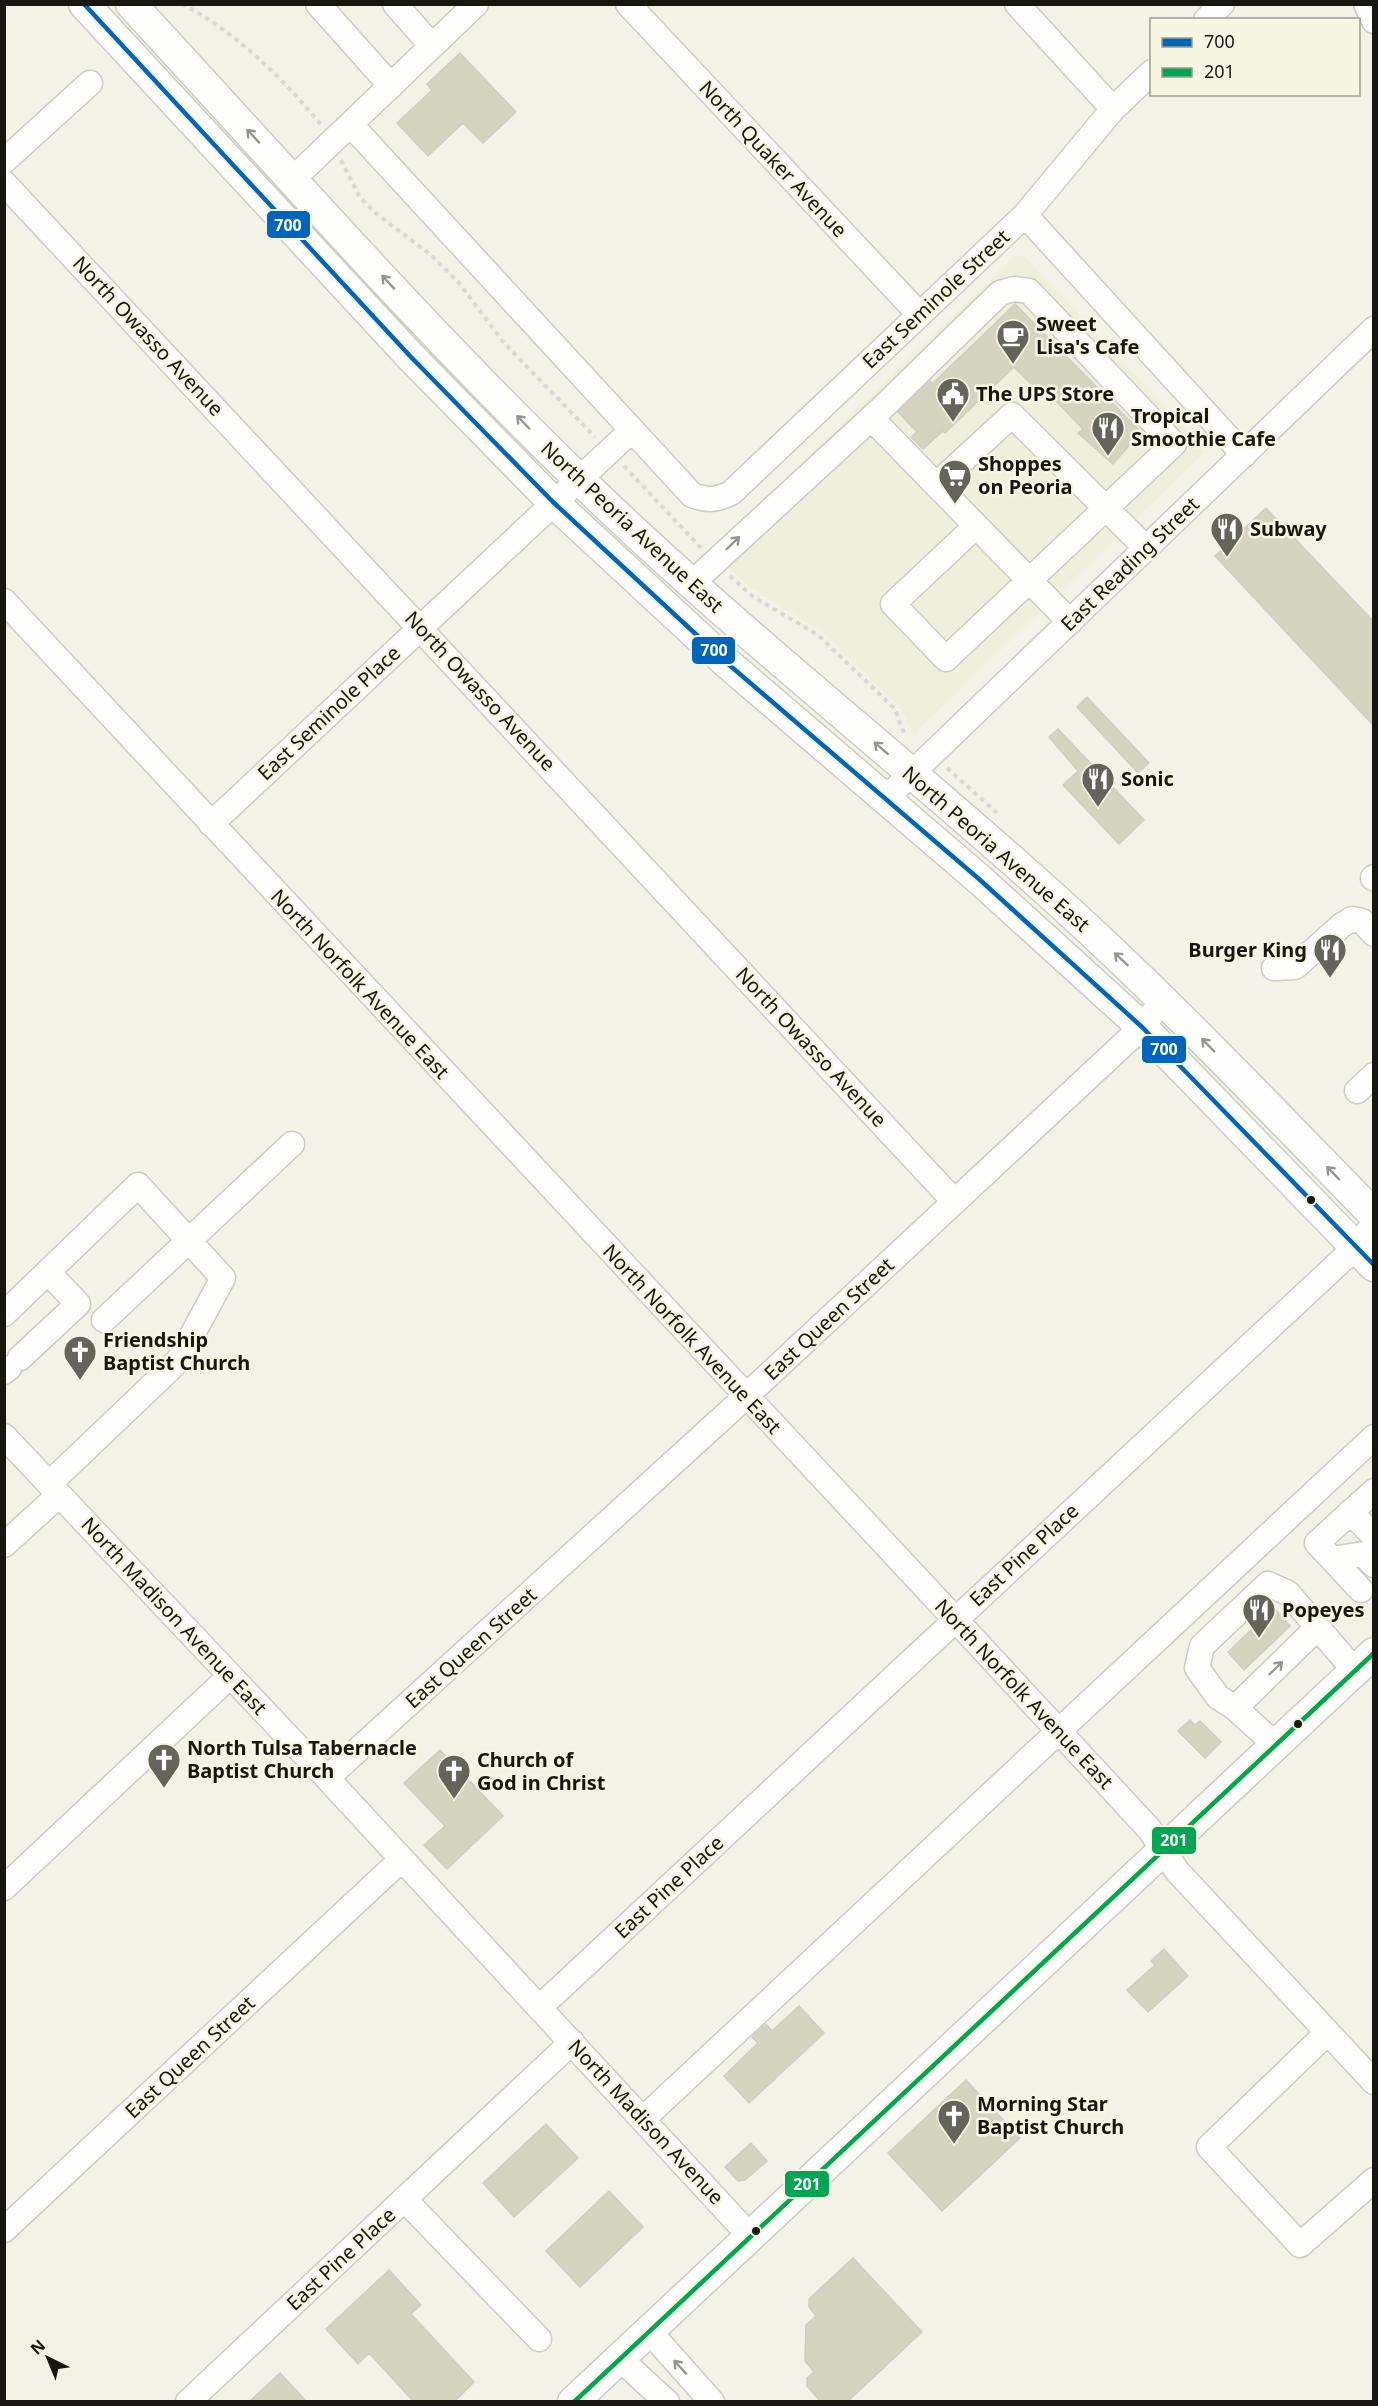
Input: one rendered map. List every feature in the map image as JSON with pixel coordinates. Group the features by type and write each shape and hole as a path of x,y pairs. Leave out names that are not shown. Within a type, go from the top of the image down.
{"main road":[{"name":"North Peoria Avenue East","path":"84,4 410,356 554,502 727,663 886,798 1142,1027 1365,1257"},
{"name":"North Peoria Avenue East","path":"130,4 434,331 579,479 691,584 920,765 1031,877 1164,999 1374,1215"},
{"path":"573,2402 1276,1745 1367,1664"}],"street":[{"path":"318,4 391,86"},
{"path":"395,4 432,46"},
{"path":"293,179 476,4"},
{"name":"North Quaker Avenue","path":"628,4 919,314"},
{"path":"1017,4 1113,110"},
{"path":"1208,18 1221,4"},
{"path":"1365,4 1374,21"},
{"name":"East Seminole Street","path":"632,430 692,495 702,500 717,500 731,493 1025,215 1113,110 1150,74"},
{"path":"4,161 90,83"},
{"path":"351,125 632,430"},
{"name":"North Owasso Avenue","path":"4,183 421,627 954,1201"},
{"path":"1025,215 1244,455"},
{"path":"691,584 789,490 871,418 1000,293 1014,289 1029,291 1174,444 946,659 893,604 976,526"},
{"name":"East Reading Street","path":"886,798 1374,329"},
{"path":"936,485 1012,415 1146,548"},
{"path":"871,418 1070,622"},
{"name":"East Seminole Place","path":"211,824 632,430"},
{"path":"763,463 789,490"},
{"name":"North Norfolk Avenue East","path":"4,601 1059,1731 1150,1830 1177,1871 1374,2082"},
{"path":"1274,968 1295,967 1342,925 1352,919 1362,921 1374,933"},
{"name":"East Queen Street","path":"327,1778 746,1397 1142,1027 1164,999"},
{"path":"104,1320 292,1144"},
{"path":"4,1314 138,1185 223,1278 178,1361 54,1489 4,1545"},
{"name":"East Pine Place","path":"540,2007 955,1619 1365,1257 1374,1224"},
{"path":"11,1366 78,1304 48,1272"},
{"name":"North Madison Avenue East","path":"4,1436 540,2007"},
{"path":"643,2119 1374,1437"},
{"path":"1361,1590 1317,1543 1374,1491"},
{"path":"1350,1512 1374,1536"},
{"path":"1332,1560 1363,1554 1374,1565"},
{"path":"1276,1745 1235,1708 1218,1697 1197,1668 1202,1646 1240,1608 1268,1584 1288,1593 1317,1628 1367,1664"},
{"path":"1235,1708 1317,1628"},
{"path":"4,1888 230,1676"},
{"name":"East Queen Street","path":"4,2230 402,1859"},
{"name":"North Madison Avenue","path":"540,2007 752,2237"},
{"path":"1328,2032 1209,2147 1300,2245 1374,2180"},
{"name":"East Pine Place","path":"188,2402 572,2042"},
{"path":"404,2199 539,2339"},
{"path":"649,2331 712,2402"},
{"path":"619,2358 667,2402"}],"path":[{"name":"North Peoria Avenue East","path":"182,4 203,15 244,45 320,123 333,142 359,196 374,212 431,255 459,283 504,343 714,561 752,596 818,635 895,709 905,736 920,765 959,777 1001,818"}],"shaded area":[{"name":"Shoppes on Peoria","path":"1015,256 1024,256 1203,448 1204,453 914,734 900,708 825,634 750,587 710,551"}],"building":[{"path":"460,53 516,112 483,143 463,123 428,156 397,123 432,90 427,84"},
{"path":"1015,304 1141,432 1113,464 1078,433 1083,429 1055,400 1051,404 1014,367 945,433 943,431 923,449 911,437 917,432 898,412 930,381 932,384"},
{"path":"1266,508 1374,622 1374,726 1215,556"},
{"path":"1087,697 1149,763 1138,773 1077,707"},
{"path":"1058,729 1144,820 1119,844 1063,785 1078,771 1049,737"},
{"name":"Popeyes","path":"1274,1608 1290,1626 1244,1670 1228,1652"},
{"path":"1190,1720 1195,1725 1200,1721 1221,1742 1205,1758 1178,1731"},
{"name":"Church of God in Christ","path":"440,1750 503,1816 447,1869 424,1845 445,1826 404,1783"},
{"path":"1164,1949 1188,1976 1148,2012 1127,1990 1155,1965 1151,1961"},
{"path":"799,2006 824,2033 749,2103 724,2076 758,2043 752,2037 766,2024 772,2031"},
{"name":"Morning Star Baptist Church","path":"966,2080 1020,2138 942,2211 888,2153"},
{"path":"546,2124 578,2158 514,2217 483,2183"},
{"path":"751,2143 767,2161 745,2180 738,2181 725,2167"},
{"path":"609,2191 643,2227 580,2287 546,2251"},
{"path":"853,2258 922,2332 847,2402 821,2402 807,2386 807,2378 814,2372 805,2361 806,2325 816,2316 809,2307 809,2299"},
{"path":"389,2270 421,2305 411,2314 474,2382 454,2402 414,2402 369,2353 358,2364 326,2329"},
{"path":"280,2373 307,2402 249,2402"}],"transit line":[{"name":"700","path":"84,4 410,356 553,502 727,663 979,879 1142,1027 1374,1265"},
{"name":"201","path":"574,2402 1374,1653"}],"place":[{"name":"Sweet Lisa's Cafe","path":"1013,365"},
{"name":"The UPS Store","path":"953,423"},
{"name":"Tropical Smoothie Cafe","path":"1108,457"},
{"name":"Shoppes on Peoria","path":"955,505"},
{"name":"Subway","path":"1227,558"},
{"name":"Sonic","path":"1098,808"},
{"name":"Burger King","path":"1330,979"},
{"name":"Friendship Baptist Church","path":"80,1381"},
{"name":"Popeyes","path":"1259,1639"},
{"name":"North Tulsa Tabernacle Baptist Church","path":"164,1789"},
{"name":"Church of God in Christ","path":"454,1800"},
{"name":"Morning Star Baptist Church","path":"954,2145"}]}
